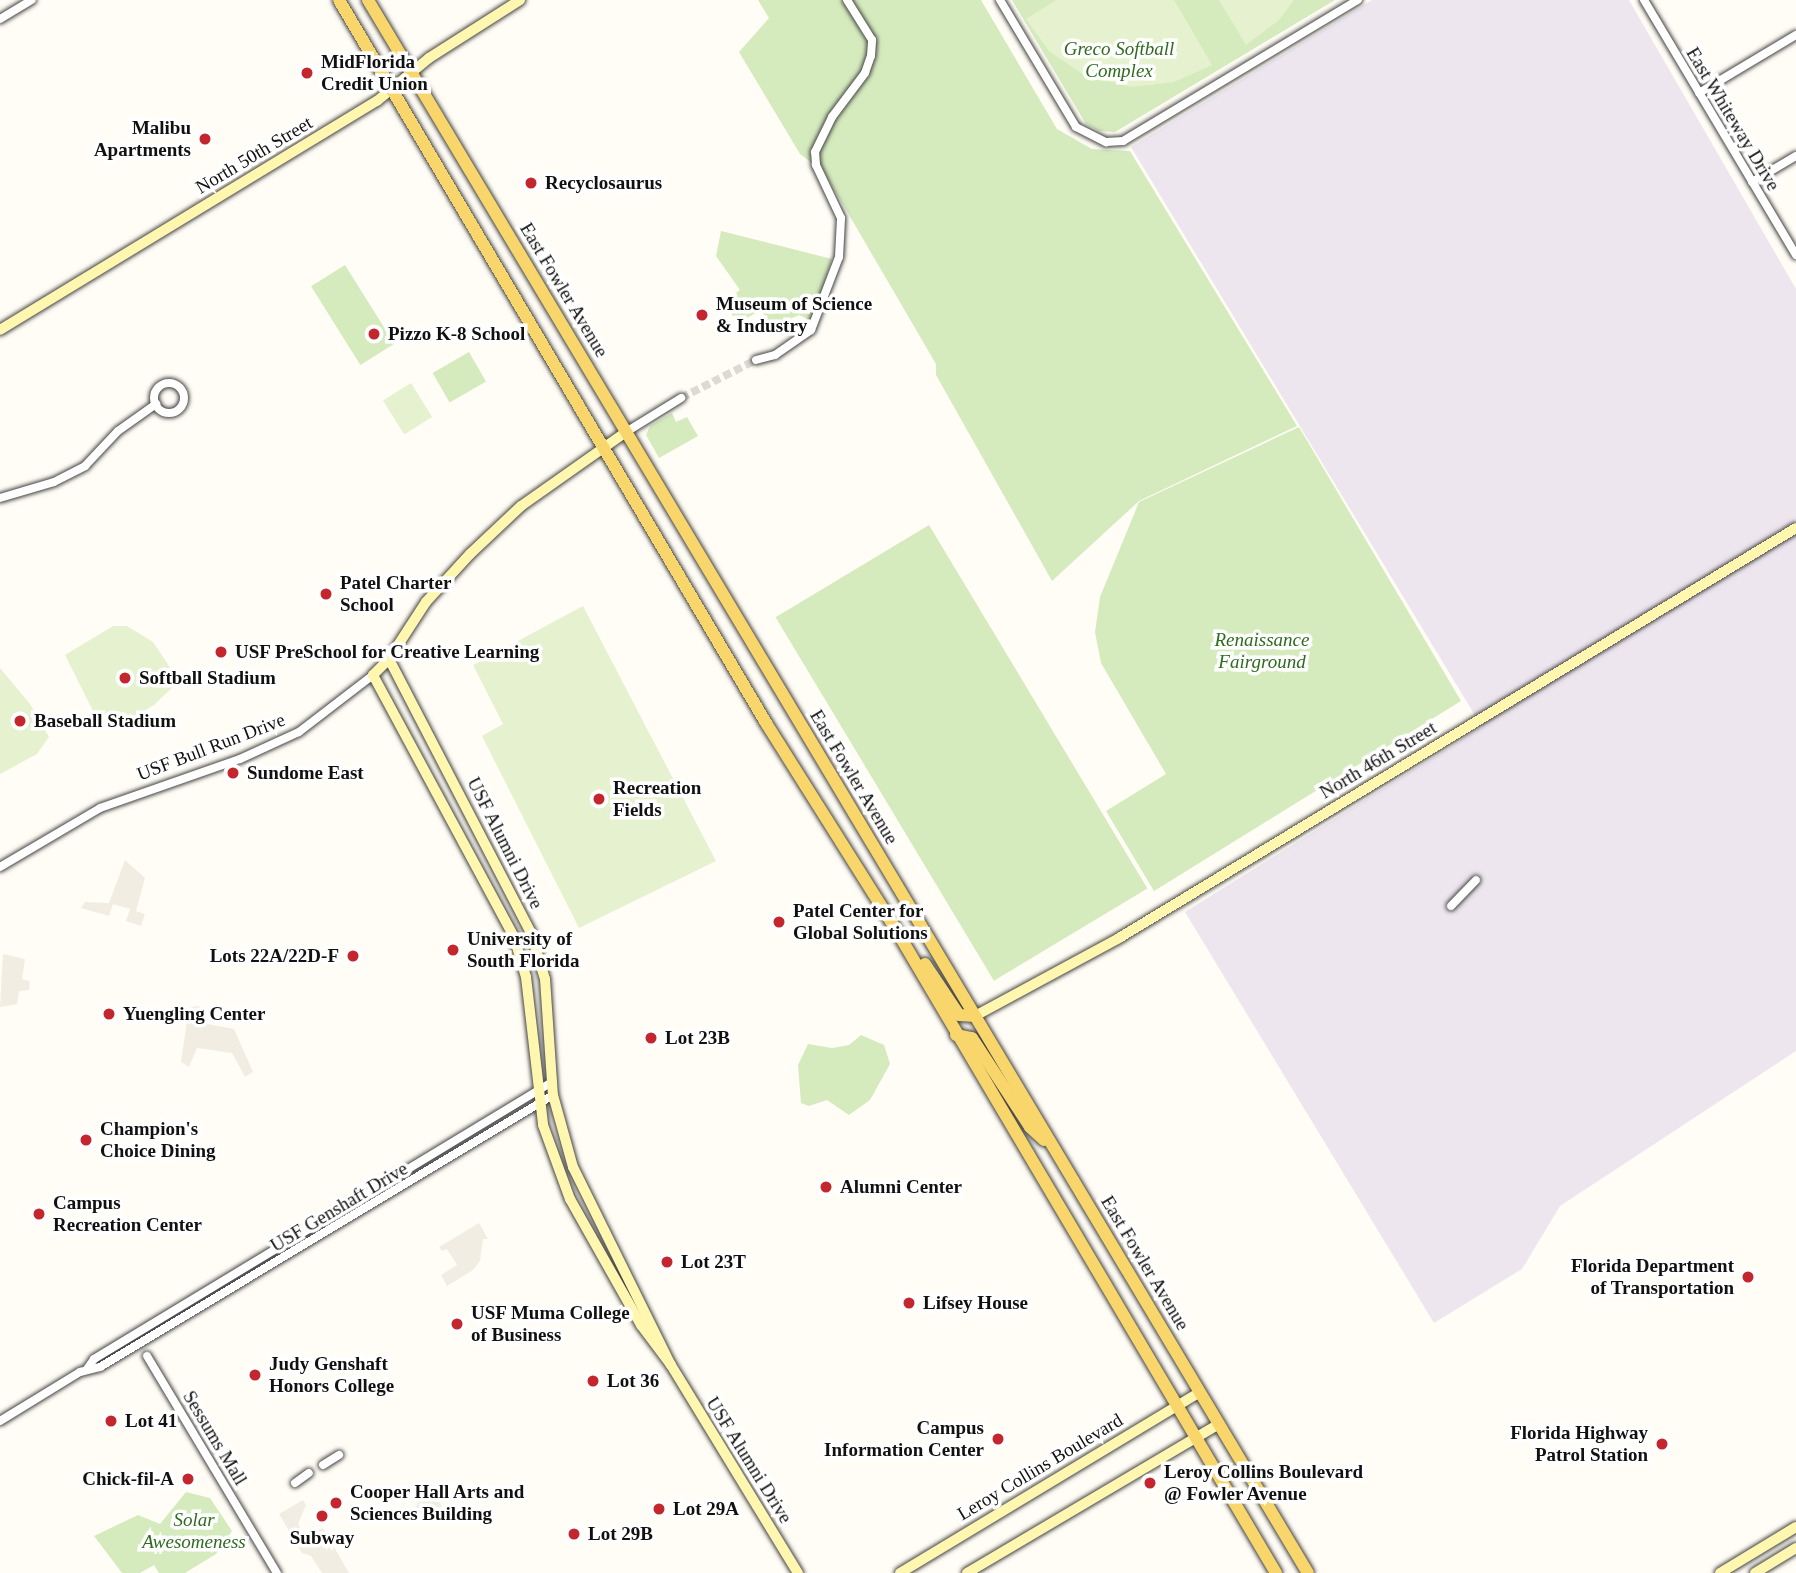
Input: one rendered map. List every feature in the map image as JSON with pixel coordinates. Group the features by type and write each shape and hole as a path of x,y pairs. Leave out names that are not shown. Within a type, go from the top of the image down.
{"main road":[{"path":"339,0 601,447 892,923 1276,1573"},
{"name":"East Fowler Avenue","path":"368,0 1308,1573"},
{"path":"892,923 959,1014 975,1016"},
{"path":"956,1035 971,1037 1030,1127 1053,1147"}],"street":[{"path":"0,19 32,0"},
{"name":"North 50th Street","path":"0,330 393,90 410,72 520,0"},
{"path":"756,360 775,355 811,330 839,257 841,218 816,165 815,152 871,56 873,40 847,0"},
{"path":"1000,0 1076,127 1106,142 1124,141 1358,0"},
{"name":"East Whiteway Drive","path":"1644,0 1796,255"},
{"path":"1699,93 1796,34"},
{"path":"1752,182 1796,156"},
{"path":"626,432 681,398"},
{"path":"0,498 54,482 85,466 118,431 156,404"},
{"name":"USF Bull Run Drive","path":"0,867 100,808 240,759 299,732 373,675 389,659 426,602 470,554 521,506 601,447 626,432"},
{"name":"North 46th Street","path":"975,1016 1119,938 1796,528"},
{"name":"USF Alumni Drive","path":"389,659 531,933 545,979 553,1095 573,1167 671,1365 798,1573"},
{"name":"USF Alumni Drive","path":"373,675 514,937 526,977 539,1104 560,1175 595,1249 641,1325 671,1365"},
{"path":"1451,906 1476,880"},
{"name":"USF Genshaft Drive","path":"87,1369 94,1359 552,1082"},
{"name":"USF Genshaft Drive","path":"87,1369 100,1367 140,1344 553,1095"},
{"name":"Sessums Mall","path":"147,1356 277,1573"},
{"path":"0,1421 87,1369"},
{"name":"Leroy Collins Boulevard","path":"900,1573 1200,1392"},
{"path":"967,1573 1219,1424"},
{"path":"323,1465 338,1455"},
{"path":"295,1483 309,1473"},
{"path":"1720,1573 1796,1527"},
{"path":"1755,1573 1796,1548"}],"shaded area":[{"path":"1372,0 1629,0 1796,289 1796,1051 1560,1206 1522,1269 1434,1323 1185,912 1482,727 1131,147"},
{"path":"125,860 145,878 136,911 145,914 141,926 126,921 130,909 113,904 109,916 81,908 85,902 109,903"},
{"path":"3,954 25,959 22,979 30,981 29,990 19,991 17,1004 0,1007"},
{"path":"200,1006 197,1022 234,1029 253,1072 245,1077 232,1053 197,1048 189,1067 181,1062 189,1007"},
{"path":"479,1223 488,1239 483,1239 480,1261 473,1270 447,1286 441,1275 457,1265 447,1249 442,1251 439,1247"},
{"path":"429,1497 438,1501 442,1510 438,1519 429,1523 420,1519 416,1510 420,1501"},
{"path":"303,1500 306,1505 298,1524 304,1535 323,1528 349,1573 322,1573 311,1556 302,1553 279,1514"}],"green space":[{"path":"758,0 981,0 1057,129 1092,149 1130,151 1297,426 1139,501 1052,581 936,375 936,364 824,172 800,154 739,52 769,18"},
{"name":"Greco Softball Complex","path":"1012,0 1335,0 1115,132 1099,131 1086,124"},
{"path":"1056,0 1174,0 1212,65 1174,82 1132,87 1084,75 1049,51 1026,19"},
{"path":"1219,0 1294,0 1279,20 1246,45"},
{"path":"721,231 832,259 812,321 799,315 772,327 761,310 738,323 723,302 740,290 716,256"},
{"path":"345,265 394,344 360,365 311,286"},
{"path":"469,352 486,381 450,402 433,373"},
{"path":"411,383 432,417 404,434 383,400"},
{"path":"672,413 676,422 687,417 698,436 659,458 646,435 650,426"},
{"name":"Renaissance Fairground","path":"1299,427 1461,701 1154,891 1106,811 1166,774 1101,663 1095,632 1100,597 1139,502"},
{"path":"929,525 1147,888 994,981 776,617"},
{"name":"Recreation Fields","path":"583,606 716,861 579,928 482,736 503,724 473,665"},
{"name":"Softball Stadium","path":"113,626 127,626 153,642 179,681 154,705 112,730 101,727 65,655"},
{"name":"Baseball Stadium","path":"0,668 30,704 49,737 37,754 0,774"},
{"path":"861,1035 884,1045 890,1064 870,1100 849,1115 827,1100 809,1106 801,1103 798,1065 808,1044 832,1048 849,1045"},
{"name":"Solar Awesomeness","path":"186,1492 210,1498 232,1531 216,1554 185,1573 159,1573 154,1565 140,1573 122,1573 94,1536 138,1515 160,1524"}],"tunnel":[{"path":"681,398 756,360"}],"place":[{"name":"MidFlorida Credit Union","path":"307,73"},
{"name":"Malibu Apartments","path":"205,139"},
{"name":"Recyclosaurus","path":"531,183"},
{"name":"Museum of Science & Industry","path":"702,315"},
{"name":"Pizzo K-8 School","path":"374,334"},
{"name":"Patel Charter School","path":"326,594"},
{"name":"USF PreSchool for Creative Learning","path":"221,652"},
{"name":"Softball Stadium","path":"125,678"},
{"name":"Baseball Stadium","path":"20,721"},
{"name":"Sundome East","path":"233,773"},
{"name":"Recreation Fields","path":"599,799"},
{"name":"Patel Center for Global Solutions","path":"779,922"},
{"name":"University of South Florida","path":"453,950"},
{"name":"Lots 22A/22D-F","path":"353,956"},
{"name":"Yuengling Center","path":"109,1014"},
{"name":"Lot 23B","path":"651,1038"},
{"name":"Champion's Choice Dining","path":"86,1140"},
{"name":"Alumni Center","path":"826,1187"},
{"name":"Campus Recreation Center","path":"39,1214"},
{"name":"Lot 23T","path":"667,1262"},
{"name":"Florida Department of Transportation","path":"1748,1277"},
{"name":"Lifsey House","path":"909,1303"},
{"name":"USF Muma College of Business","path":"457,1324"},
{"name":"Judy Genshaft Honors College","path":"255,1375"},
{"name":"Lot 36","path":"593,1381"},
{"name":"Lot 41","path":"111,1421"},
{"name":"Campus Information Center","path":"998,1439"},
{"name":"Florida Highway Patrol Station","path":"1662,1444"},
{"name":"Chick-fil-A","path":"188,1479"},
{"name":"Leroy Collins Boulevard @ Fowler Avenue","path":"1150,1483"},
{"name":"Cooper Hall Arts and Sciences Building","path":"336,1503"},
{"name":"Lot 29A","path":"659,1509"},
{"name":"Subway","path":"322,1516"},
{"name":"Lot 29B","path":"574,1534"}]}
